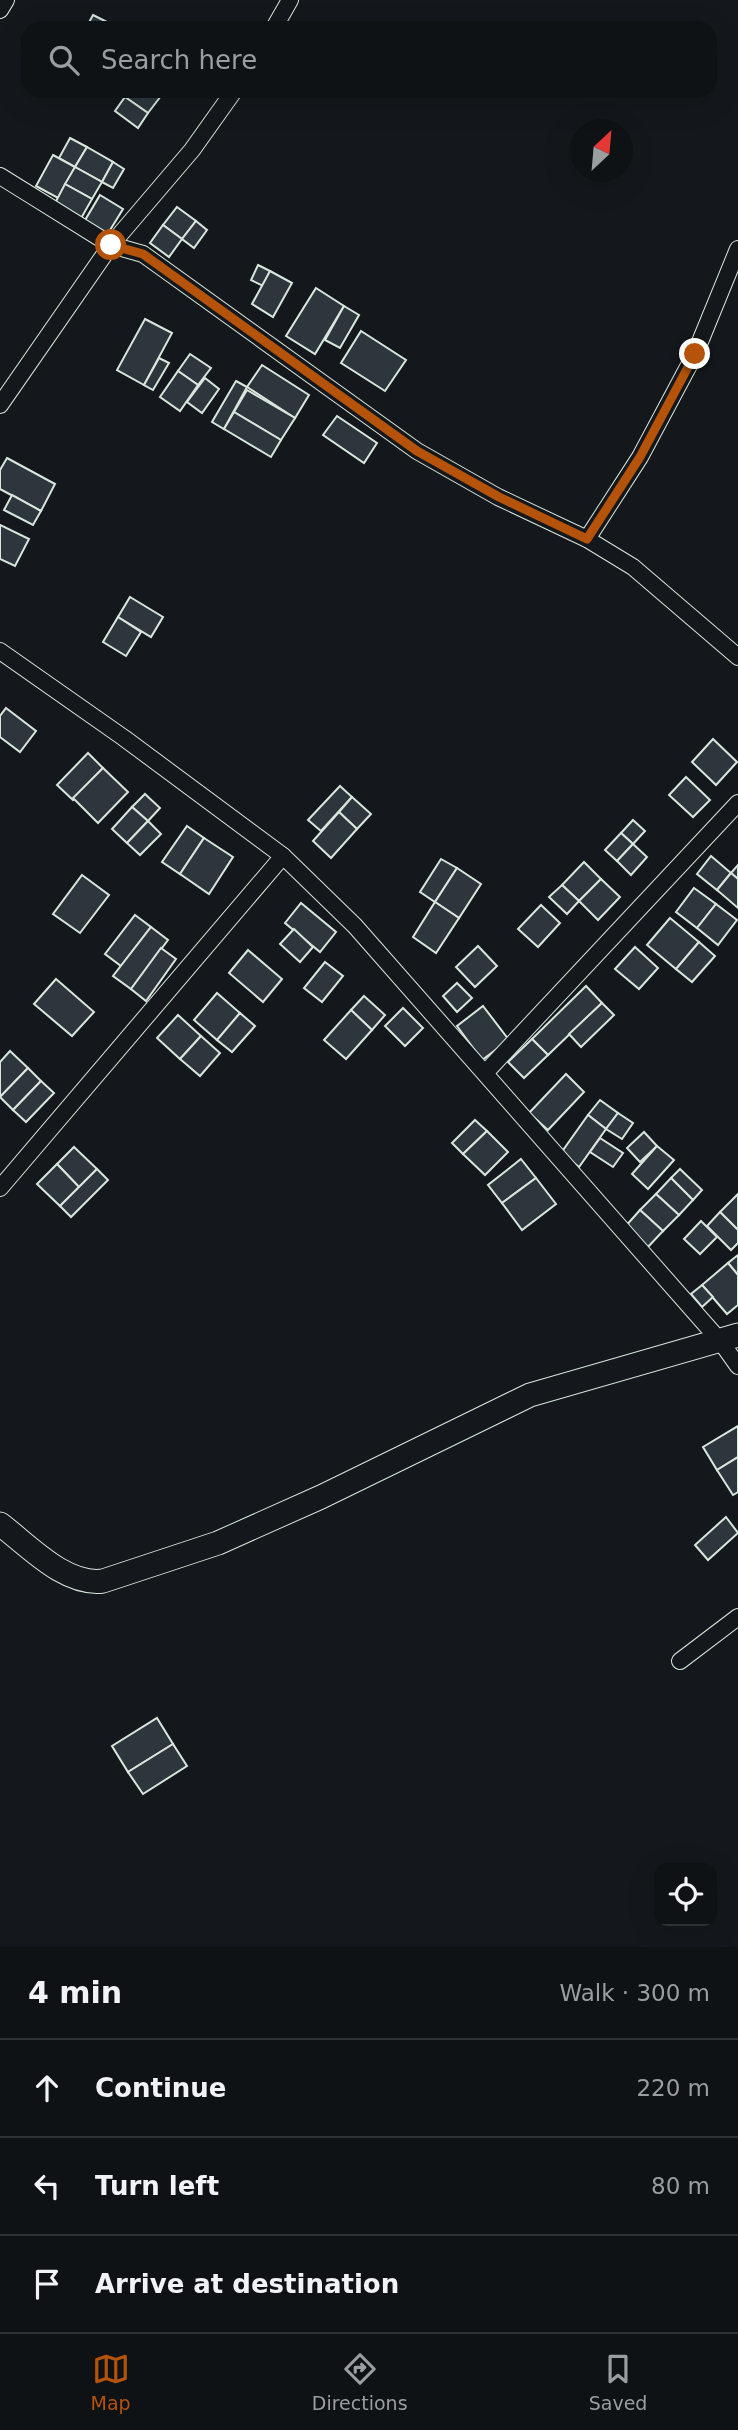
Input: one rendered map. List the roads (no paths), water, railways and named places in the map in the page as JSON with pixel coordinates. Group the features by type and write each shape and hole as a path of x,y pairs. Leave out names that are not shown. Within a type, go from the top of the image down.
{"street":[{"path":"0,10 6,0"},
{"path":"278,21 290,0"},
{"path":"0,405 111,245 192,150 229,98"},
{"path":"0,176 111,245 143,254 417,451 499,497 587,539 634,567 738,657"},
{"path":"587,539 640,457 695,354 738,249"},
{"path":"0,651 124,738 283,856 355,926 486,1072 566,1169 730,1339 738,1366"},
{"path":"486,1072 738,803"},
{"path":"0,1188 283,856"},
{"path":"0,1524 73,1576 93,1582 103,1581 218,1543 345,1486 530,1395 730,1339"},
{"path":"680,1661 738,1617"}]}
